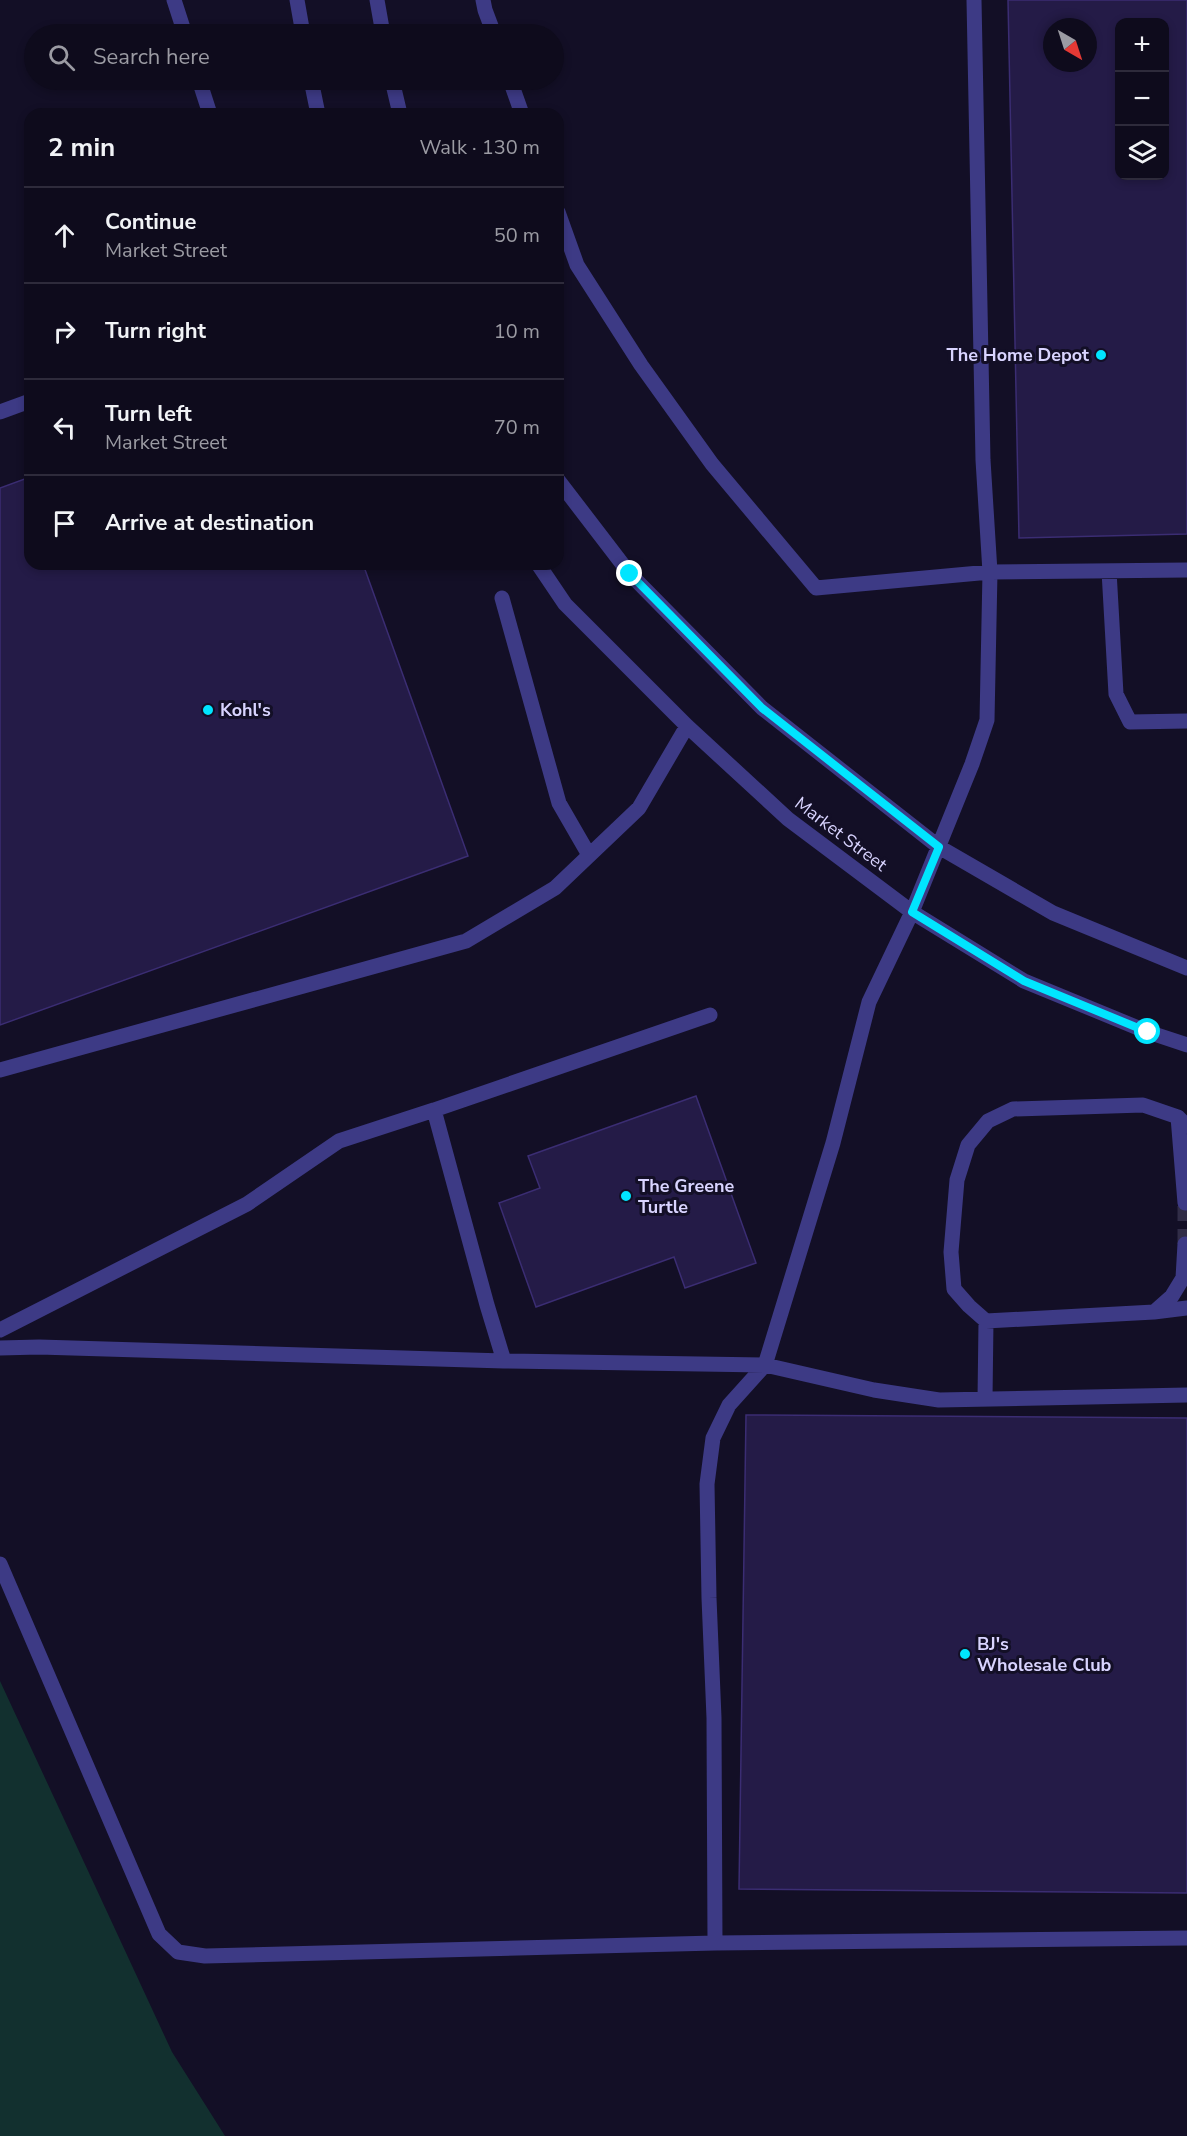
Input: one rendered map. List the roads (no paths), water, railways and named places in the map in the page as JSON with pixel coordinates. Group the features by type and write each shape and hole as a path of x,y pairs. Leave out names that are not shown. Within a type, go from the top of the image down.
{"street":[{"path":"174,0 182,24"},
{"path":"297,0 301,24"},
{"path":"377,0 381,24"},
{"path":"483,0 490,24"},
{"path":"715,1942 714,1718 707,1484 713,1438 729,1405 765,1365 833,1143 869,1002 912,912 987,720 990,572 983,460 974,0"},
{"path":"202,90 208,108"},
{"path":"313,90 317,108"},
{"path":"394,90 399,108"},
{"path":"514,90 520,108"},
{"path":"564,229 577,265 641,365 712,464 816,588 990,572 1187,570"},
{"path":"0,412 24,403"},
{"path":"564,488 630,574 762,708 939,847 1053,913 1187,968"},
{"name":"Market Street","path":"541,570 565,604 687,726 788,819 912,912 1024,981 1148,1032 1187,1045"},
{"path":"1109,571 1116,694 1130,722 1187,721"},
{"path":"502,598 560,803 589,855"},
{"path":"0,1070 466,941 555,888 639,808 687,726"},
{"path":"0,1330 247,1204 339,1140 434,1110 710,1015"},
{"path":"1185,1203 1183,1122 1143,1105 1012,1109 988,1121 968,1145 957,1180 951,1252 954,1289 986,1321 1154,1312 1187,1308"},
{"path":"434,1110 504,1361"},
{"path":"1154,1312 1172,1296 1183,1278 1185,1244"},
{"path":"985,1399 986,1321"},
{"path":"0,1348 39,1347 504,1361 765,1365 884,1392 939,1400 1187,1395"},
{"path":"0,1564 159,1934 178,1952 205,1956 715,1942 1187,1938"}],"tunnel":[{"path":"1185,1203 1185,1244"}],"place":[{"name":"The Home Depot","path":"1101,355"},
{"name":"Kohl's","path":"208,710"},
{"name":"The Greene Turtle","path":"626,1196"},
{"name":"BJ's Wholesale Club","path":"965,1654"}]}
